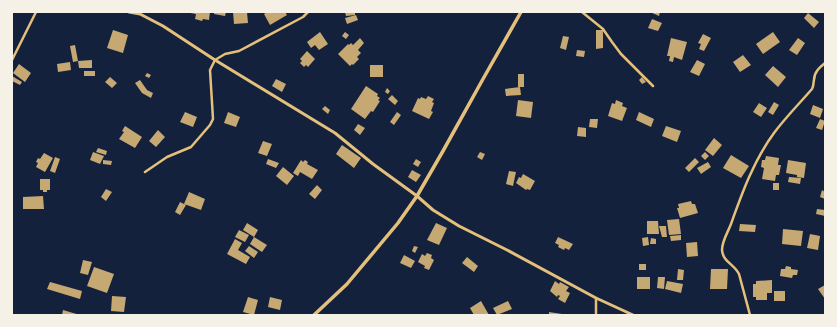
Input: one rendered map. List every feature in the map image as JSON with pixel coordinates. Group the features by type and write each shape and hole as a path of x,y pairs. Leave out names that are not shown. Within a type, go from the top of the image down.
{"main road":[{"path":"314,315 347,284 398,223 417,196 444,151 521,12"}],"street":[{"path":"12,60 36,12"},
{"path":"129,12 140,14 163,26 215,60 335,133 433,210 459,226 596,298 632,315"},
{"path":"145,172 167,157 191,147 210,125 212,119 210,70 215,60 225,54 239,51 303,17 308,12"},
{"path":"582,12 603,29 621,54 653,86"},
{"path":"750,315 739,274 737,269 727,262 722,249 723,243 743,191 761,155 773,134 812,90 816,72 825,63"},
{"path":"596,298 596,315"}],"building":[{"path":"185,12 210,12 209,20 203,19 202,21 195,19 196,14"},
{"path":"214,12 226,12 225,16 214,14"},
{"path":"233,12 247,12 248,23 234,24"},
{"path":"267,12 285,12 287,15 270,25 264,14"},
{"path":"345,12 355,12 355,15 346,16"},
{"path":"650,12 660,12 659,16"},
{"path":"808,13 819,22 814,28 804,18"},
{"path":"356,15 358,20 347,24 345,18"},
{"path":"652,19 662,23 658,31 648,28"},
{"path":"113,30 128,35 123,53 107,48"},
{"path":"596,30 603,30 603,48 596,49"},
{"path":"320,32 328,44 319,50 315,45 311,48 307,42"},
{"path":"345,32 349,35 346,39 342,36"},
{"path":"773,32 780,42 763,54 756,44"},
{"path":"703,34 711,38 704,51 699,49 701,44 698,43"},
{"path":"563,36 569,37 566,50 560,48"},
{"path":"360,38 364,43 358,50 361,53 357,57 359,59 350,66 338,54 348,44 349,45 351,43 353,45"},
{"path":"671,38 687,42 682,60 674,57 673,62 669,61 670,56 667,56"},
{"path":"798,38 805,43 797,55 789,50"},
{"path":"75,45 78,61 73,62 70,46"},
{"path":"577,50 585,51 584,57 576,56"},
{"path":"307,51 315,59 308,67 306,65 304,67 300,63 302,61 300,59"},
{"path":"743,55 751,65 740,72 733,62"},
{"path":"92,60 92,68 79,68 78,61"},
{"path":"697,60 705,64 699,76 690,72"},
{"path":"70,62 71,70 58,72 57,64"},
{"path":"19,64 31,73 25,82 13,73"},
{"path":"370,65 383,65 383,77 370,77"},
{"path":"773,66 786,77 778,87 765,75"},
{"path":"84,71 95,71 95,76 84,76"},
{"path":"147,73 151,75 149,78 145,76"},
{"path":"518,74 524,74 524,87 518,87"},
{"path":"12,76 22,82 20,85 12,81"},
{"path":"110,77 117,83 112,88 105,82"},
{"path":"642,77 646,82 642,84 639,80"},
{"path":"276,79 286,84 282,92 272,86"},
{"path":"140,80 147,90 153,93 151,98 142,93 135,83"},
{"path":"366,86 378,94 377,96 380,98 378,100 380,101 373,112 371,111 365,119 351,109"},
{"path":"520,87 521,95 506,96 505,89"},
{"path":"387,88 390,91 388,94 385,92"},
{"path":"392,95 398,101 395,105 388,99"},
{"path":"428,96 434,99 432,102 434,103 431,111 433,112 429,119 412,111 418,98 420,99 421,97 426,99"},
{"path":"518,100 533,102 531,118 516,116"},
{"path":"616,100 623,103 622,106 627,108 622,121 608,116 612,103 615,104"},
{"path":"774,102 779,105 773,115 768,112"},
{"path":"759,103 767,108 761,117 753,112"},
{"path":"813,105 823,109 820,118 810,114"},
{"path":"325,106 330,110 328,114 322,109"},
{"path":"185,112 197,117 193,127 180,122"},
{"path":"228,112 240,117 236,127 224,123"},
{"path":"397,112 401,115 394,125 390,122"},
{"path":"639,112 654,119 651,127 636,120"},
{"path":"590,119 598,119 597,128 589,127"},
{"path":"820,119 825,121 822,130 816,128"},
{"path":"358,124 365,128 360,135 354,130"},
{"path":"125,126 142,137 135,148 119,139 124,132 122,131"},
{"path":"666,126 681,131 677,142 662,136"},
{"path":"578,127 586,128 586,137 577,136"},
{"path":"158,130 165,137 156,147 149,141"},
{"path":"714,138 722,145 713,156 705,150"},
{"path":"263,141 272,144 267,156 258,153"},
{"path":"342,145 361,158 354,168 336,154"},
{"path":"98,148 107,151 106,155 96,152"},
{"path":"93,152 104,156 100,164 90,160"},
{"path":"480,152 485,154 482,160 477,157"},
{"path":"705,152 709,156 705,160 701,156"},
{"path":"44,153 53,158 45,172 36,167 38,158 40,159"},
{"path":"731,155 749,166 741,178 723,168"},
{"path":"766,156 779,158 778,165 781,165 779,175 776,175 775,181 762,179 764,168 761,167 762,160 765,160"},
{"path":"55,157 60,159 55,173 50,171"},
{"path":"695,158 699,162 689,172 685,168"},
{"path":"268,159 279,163 276,168 266,164"},
{"path":"416,159 421,162 418,167 413,164"},
{"path":"103,160 112,161 111,165 103,164"},
{"path":"301,160 303,162 305,160 308,162 307,164 318,170 312,179 300,172 298,176 293,173"},
{"path":"788,160 806,163 804,178 786,173"},
{"path":"708,162 711,167 701,174 697,168"},
{"path":"283,167 294,176 287,185 276,176"},
{"path":"412,170 421,175 416,182 408,177"},
{"path":"509,171 516,172 513,186 506,184"},
{"path":"523,174 535,181 530,190 526,190 516,183 519,177 521,178"},
{"path":"789,177 801,178 800,184 788,182"},
{"path":"40,179 50,179 50,190 43,192 43,190 40,190"},
{"path":"773,183 779,183 779,190 773,190"},
{"path":"317,185 322,190 315,199 309,194"},
{"path":"106,189 112,192 106,201 101,197"},
{"path":"822,190 825,192 825,199 820,197"},
{"path":"189,192 205,199 201,210 184,204"},
{"path":"43,196 44,209 23,209 23,197"},
{"path":"691,201 692,204 695,204 698,213 680,218 677,208 679,208 678,204"},
{"path":"180,202 186,205 180,215 175,212"},
{"path":"817,209 825,210 825,216 816,214"},
{"path":"679,219 681,234 669,235 667,220"},
{"path":"647,221 658,221 659,234 647,234"},
{"path":"247,223 258,230 254,237 243,230"},
{"path":"436,223 447,228 439,245 427,240"},
{"path":"740,224 756,225 755,232 739,231"},
{"path":"659,226 666,226 667,237 662,237"},
{"path":"783,229 803,231 801,246 782,244"},
{"path":"239,230 249,235 245,242 235,237"},
{"path":"810,234 820,236 818,250 807,248"},
{"path":"681,235 681,240 671,241 670,236"},
{"path":"254,237 267,245 262,252 250,244"},
{"path":"558,237 573,244 569,250 565,248 564,250 558,247 559,245 555,243"},
{"path":"648,237 649,245 643,246 642,238"},
{"path":"651,238 656,239 656,244 650,244"},
{"path":"235,239 242,243 238,250 250,257 246,264 227,254"},
{"path":"697,242 698,256 687,257 686,243"},
{"path":"249,246 258,252 254,258 245,251"},
{"path":"414,246 418,247 415,253 412,251"},
{"path":"427,253 432,255 431,258 434,260 429,270 424,268 425,266 418,262 422,254 425,256"},
{"path":"404,255 415,261 411,268 400,263"},
{"path":"467,257 478,266 474,272 462,263"},
{"path":"83,260 92,262 88,275 80,273"},
{"path":"639,264 646,264 646,270 639,270"},
{"path":"786,266 791,267 791,269 798,270 797,275 793,275 792,278 780,276 781,269 785,269"},
{"path":"94,267 114,274 107,293 87,286"},
{"path":"678,269 684,270 683,280 677,280"},
{"path":"711,269 728,269 727,289 710,289"},
{"path":"637,277 650,277 650,289 637,289"},
{"path":"658,277 665,277 664,289 657,288"},
{"path":"772,280 772,293 767,293 767,300 756,300 756,297 753,297 753,284 756,284 756,281"},
{"path":"555,281 569,287 566,291 570,293 565,303 558,299 560,296 558,295 557,297 550,291"},
{"path":"667,281 683,284 681,293 665,289"},
{"path":"50,282 82,291 80,299 47,289"},
{"path":"825,285 825,299 818,289"},
{"path":"774,291 785,291 785,301 774,301"},
{"path":"112,296 126,297 124,312 111,311"},
{"path":"248,297 258,300 254,315 243,312"},
{"path":"270,297 282,300 280,310 268,307"},
{"path":"481,301 489,315 474,315 470,308"},
{"path":"508,301 512,309 497,315 493,308"},
{"path":"63,310 80,315 62,315"},
{"path":"549,312 562,314 562,315 549,315"}]}
